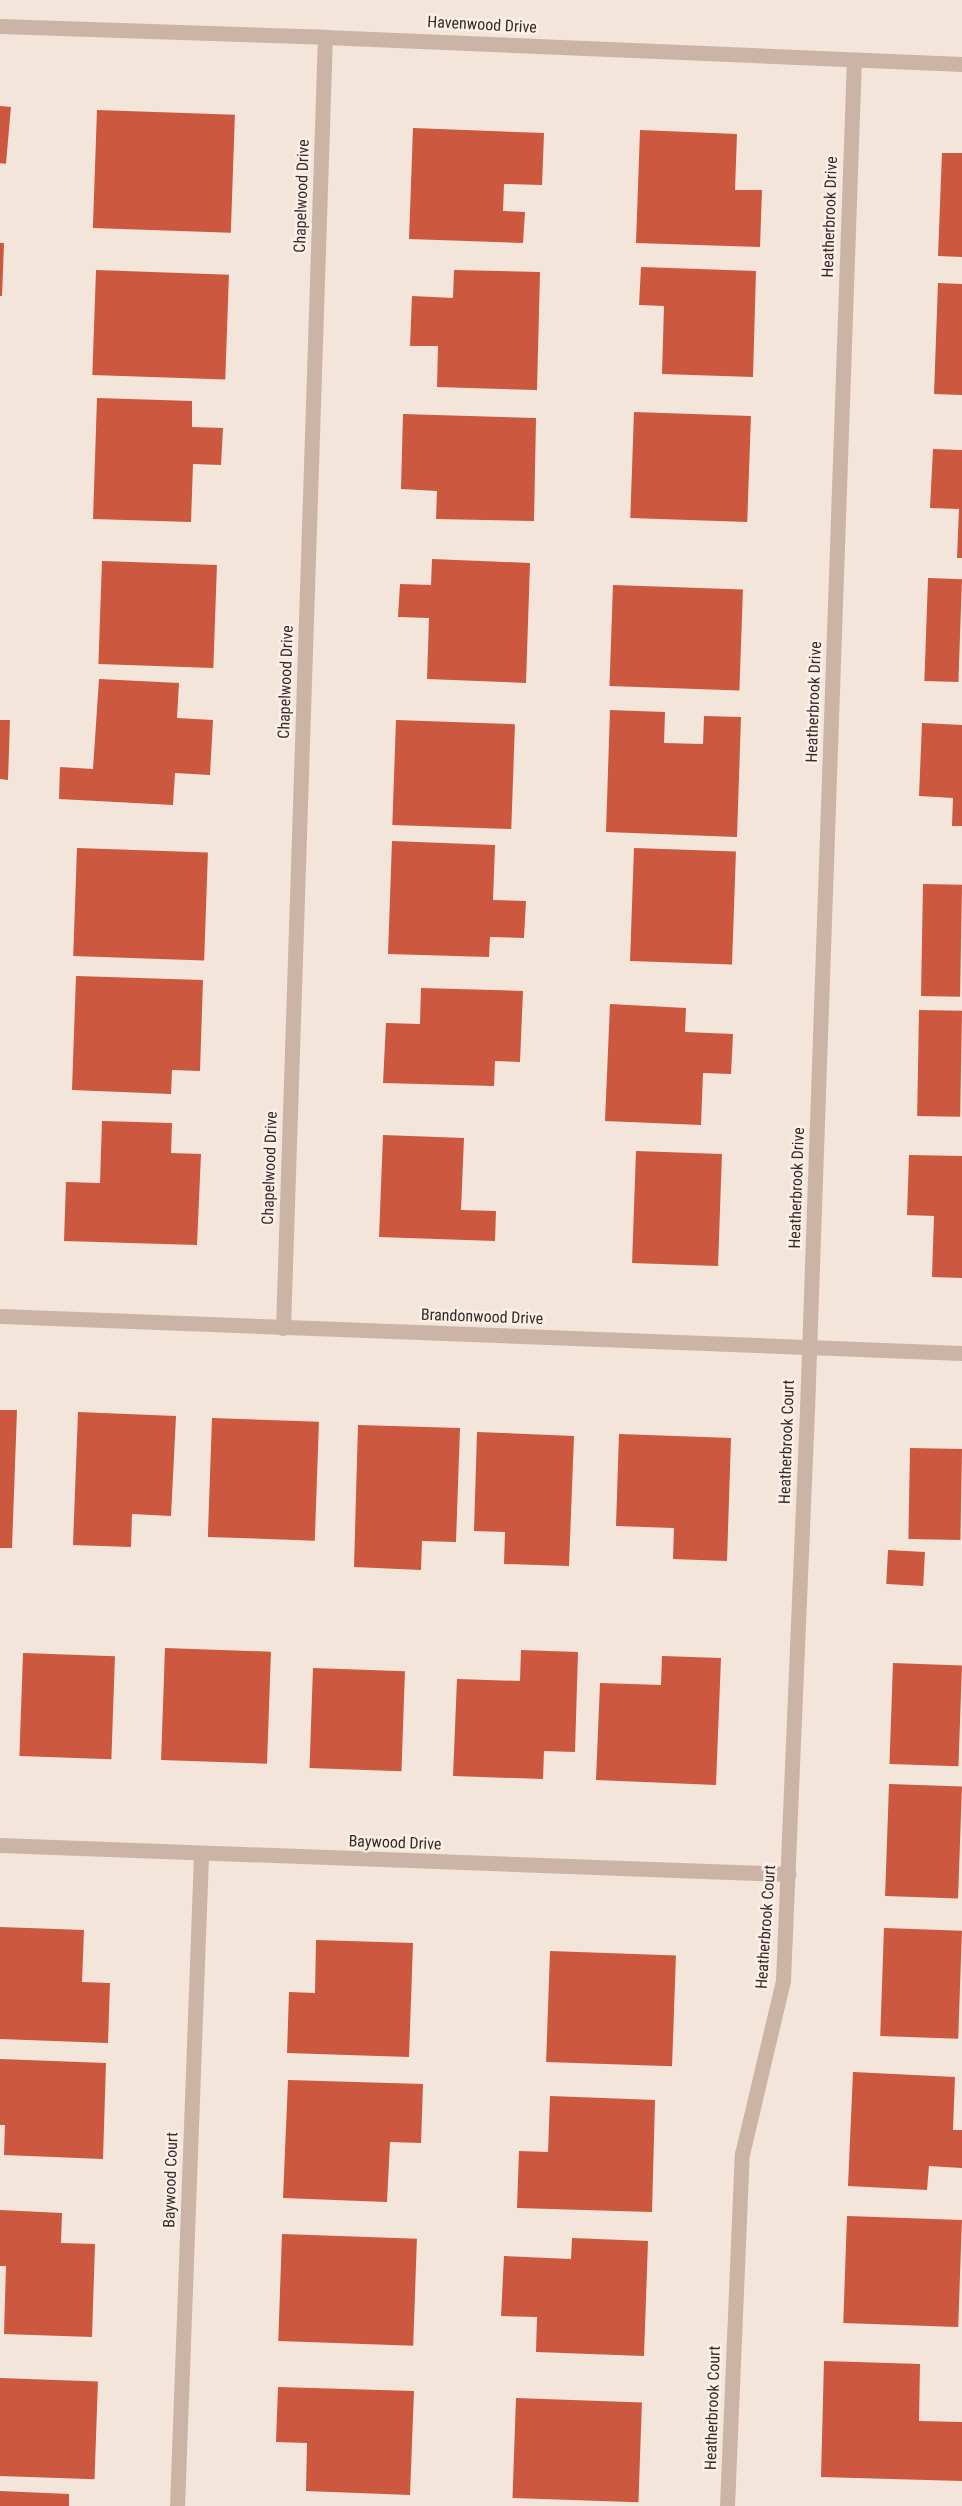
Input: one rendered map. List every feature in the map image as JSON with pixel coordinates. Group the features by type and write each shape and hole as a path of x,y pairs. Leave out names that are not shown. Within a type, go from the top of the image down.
{"street":[{"name":"Havenwood Drive","path":"0,26 325,36 962,64"},
{"name":"Chapelwood Drive","path":"283,1328 325,36"},
{"name":"Heatherbrook Drive","path":"809,1346 854,60"},
{"name":"Brandonwood Drive","path":"0,1316 962,1353"},
{"name":"Heatherbrook Court","path":"727,2506 742,2154 783,1980 809,1346"},
{"name":"Baywood Drive","path":"0,1845 788,1874"},
{"name":"Baywood Court","path":"177,2506 201,1854"}],"building":[{"path":"0,106 11,107 6,164 0,163"},
{"path":"97,110 235,115 231,233 93,228"},
{"path":"413,128 544,133 542,185 504,184 503,211 525,212 523,243 409,239"},
{"path":"640,130 737,134 735,190 762,190 760,247 636,243"},
{"path":"942,153 962,153 962,257 938,256"},
{"path":"0,243 4,243 2,296 0,296"},
{"path":"641,267 756,271 753,377 662,374 664,306 639,305"},
{"path":"96,270 229,275 225,380 92,375"},
{"path":"454,270 540,272 537,390 437,387 438,346 410,346 412,296 453,298"},
{"path":"938,283 962,284 962,395 934,394"},
{"path":"97,398 192,401 192,427 223,428 221,465 193,464 191,522 93,519"},
{"path":"634,412 751,416 747,522 630,518"},
{"path":"403,414 536,418 534,521 436,519 437,491 401,489"},
{"path":"933,449 962,450 962,558 957,558 959,509 930,508"},
{"path":"432,559 530,563 526,683 427,679 429,618 398,617 400,584 431,585"},
{"path":"102,561 217,565 213,668 98,664"},
{"path":"928,578 962,579 958,682 924,681"},
{"path":"613,585 743,590 739,690 609,686"},
{"path":"99,679 179,683 177,718 213,720 210,775 175,773 173,805 59,799 60,767 93,769"},
{"path":"610,710 665,712 664,743 703,744 704,716 741,717 737,837 606,832"},
{"path":"0,720 10,720 8,780 0,779"},
{"path":"396,720 515,724 511,829 392,825"},
{"path":"922,723 962,725 962,826 952,826 953,798 919,796"},
{"path":"392,841 495,845 493,900 526,901 524,938 490,937 489,957 388,954"},
{"path":"77,848 208,853 204,961 73,956"},
{"path":"634,848 736,852 732,964 630,961"},
{"path":"923,884 962,885 960,997 921,996"},
{"path":"76,976 203,980 200,1071 172,1070 171,1094 72,1090"},
{"path":"421,988 523,991 520,1062 495,1061 494,1086 383,1083 386,1023 420,1024"},
{"path":"610,1004 686,1008 685,1032 733,1034 731,1074 703,1073 701,1125 605,1121"},
{"path":"919,1010 962,1011 960,1117 917,1116"},
{"path":"102,1121 172,1123 171,1153 201,1154 197,1245 64,1241 66,1182 100,1183"},
{"path":"383,1135 464,1138 461,1210 496,1211 495,1241 379,1237"},
{"path":"636,1151 722,1154 718,1266 632,1263"},
{"path":"909,1155 962,1156 962,1278 932,1277 934,1216 907,1215"},
{"path":"0,1410 17,1410 12,1548 0,1548"},
{"path":"78,1412 176,1416 171,1516 132,1514 131,1547 73,1545"},
{"path":"212,1418 319,1422 315,1541 208,1537"},
{"path":"358,1425 460,1428 456,1542 422,1541 421,1570 354,1567"},
{"path":"477,1432 574,1436 569,1566 504,1564 505,1532 474,1531"},
{"path":"619,1434 731,1438 727,1561 673,1559 674,1528 616,1526"},
{"path":"910,1448 962,1449 960,1540 908,1539"},
{"path":"888,1550 925,1552 923,1586 886,1584"},
{"path":"165,1648 271,1652 267,1764 161,1760"},
{"path":"521,1650 578,1652 575,1752 544,1751 543,1779 453,1776 457,1679 520,1681"},
{"path":"23,1653 115,1656 111,1759 19,1756"},
{"path":"662,1656 721,1658 716,1785 596,1780 600,1683 661,1685"},
{"path":"893,1663 962,1665 958,1766 889,1764"},
{"path":"313,1668 405,1671 401,1771 310,1768"},
{"path":"889,1784 962,1787 958,1898 885,1896"},
{"path":"0,1927 84,1930 82,1982 110,1983 108,2043 0,2039"},
{"path":"884,1928 962,1931 958,2039 880,2036"},
{"path":"316,1940 413,1943 409,2057 287,2053 289,1992 315,1993"},
{"path":"550,1951 676,1955 672,2066 546,2062"},
{"path":"0,2059 106,2063 103,2159 4,2155 5,2125 0,2125"},
{"path":"853,2072 955,2077 953,2130 962,2130 962,2168 929,2166 927,2190 848,2186"},
{"path":"288,2080 423,2084 421,2143 390,2142 387,2202 283,2198"},
{"path":"550,2096 655,2100 652,2212 517,2208 519,2151 548,2152"},
{"path":"0,2210 62,2213 61,2243 95,2244 92,2337 4,2334 6,2266 0,2266"},
{"path":"847,2216 962,2220 958,2327 843,2323"},
{"path":"282,2234 417,2239 413,2346 278,2341"},
{"path":"572,2238 648,2241 644,2356 536,2352 537,2317 501,2316 504,2256 571,2259"},
{"path":"824,2361 920,2364 919,2421 962,2422 962,2481 821,2477"},
{"path":"0,2378 98,2381 95,2479 0,2476"},
{"path":"278,2387 414,2391 410,2495 306,2491 307,2443 276,2442"},
{"path":"516,2398 642,2402 638,2502 513,2498"},
{"path":"0,2491 69,2494 69,2506 0,2506"}]}
